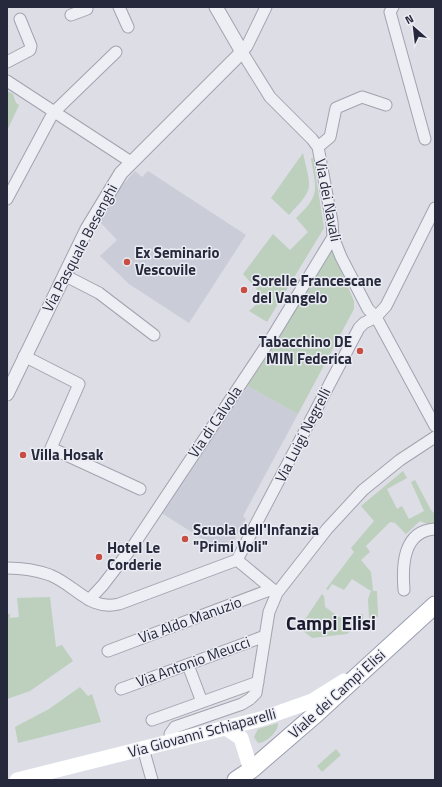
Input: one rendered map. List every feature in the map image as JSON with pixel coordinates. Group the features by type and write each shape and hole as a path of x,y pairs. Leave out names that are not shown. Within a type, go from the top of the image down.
{"main road":[{"name":"Viale dei Campi Elisi","path":"236,780 253,775 435,604"},
{"name":"Via Giovanni Schiaparelli","path":"18,780 226,728 287,710 312,701 335,688 375,659"},
{"path":"226,728 241,738 253,775"}],"street":[{"path":"71,15 86,9 86,7"},
{"path":"119,7 128,27"},
{"name":"Via dei Navali","path":"216,7 270,97 312,139 318,147 332,222 333,237 341,257 368,308 376,317 434,422"},
{"name":"Via Pasquale Besenghi","path":"8,387 87,229 113,185 131,162 242,52 247,46 266,7"},
{"path":"393,7 390,12 425,139"},
{"path":"7,62 30,50 31,46 20,19"},
{"path":"7,199 53,113 116,52"},
{"path":"7,81 53,113 131,162"},
{"path":"318,147 330,137 336,108 362,96 386,105"},
{"name":"Via Luigi Negrelli","path":"237,560 359,328 364,323 376,317 386,306 435,208"},
{"name":"Via di Calvola","path":"89,600 103,585 133,546 274,334 333,237"},
{"path":"64,275 99,293 154,335"},
{"path":"24,356 79,384 51,448 140,490"},
{"path":"171,741 170,734 175,727 242,704 256,693 264,636 275,591 327,529 363,490 400,460 435,437"},
{"path":"404,590 404,558 411,543 420,532 435,529"},
{"path":"7,568 26,568 50,576 71,586 95,604 103,606 119,604 237,560 275,591"},
{"name":"Via Aldo Manuzio","path":"108,651 275,591"},
{"name":"Via Antonio Meucci","path":"121,689 264,636"},
{"path":"188,665 202,702"},
{"path":"152,720 258,682"},
{"path":"143,748 152,780"}],"shaded area":[{"path":"135,171 142,177 148,171 246,235 189,323 129,284 100,256 117,240 99,221 118,190"},
{"path":"246,385 298,414 243,516 246,519 226,554 160,512"}],"green space":[{"path":"7,91 13,94 16,103 19,105 7,131"},
{"path":"303,153 308,174 309,187 303,199 289,215 271,198"},
{"path":"311,158 313,158 324,228 267,322 249,311 264,297 243,274 273,234 290,250 308,232 296,218 310,203 315,191"},
{"path":"331,248 354,301 354,309 298,414 246,385"},
{"path":"403,471 407,478 387,489 397,509 402,506 409,519 424,511 411,482 415,480 431,510 435,514 435,524 432,526 420,521 406,534 395,523 390,522 366,546 370,552 361,560 371,572 373,591 377,591 378,617 369,618 368,599 371,591 352,579 344,590 332,584 328,590 326,589 354,552 351,548 374,521 361,506"},
{"path":"322,594 324,596 325,607 339,617 363,614 363,620 347,634 312,638 302,630 306,618"},
{"path":"50,597 56,647 62,645 73,661 30,691 7,699 7,614 10,614 10,618 19,617 17,598"},
{"path":"80,687 88,696 92,694 101,722 18,743 15,727 49,709"},
{"path":"278,723 276,730 271,736 265,741 258,743 254,737 258,729"},
{"path":"336,749 341,755 322,772 317,766"}],"place":[{"name":"Ex Seminario Vescovile","path":"127,262"},
{"name":"Sorelle Francescane del Vangelo","path":"244,290"},
{"name":"Tabacchino DE MIN Federica","path":"360,351"},
{"name":"Villa Hosak","path":"23,455"},
{"name":"Scuola dell'Infanzia \"Primi Voli\"","path":"185,539"},
{"name":"Hotel Le Corderie","path":"99,557"}],"district":[{"name":"Campi Elisi","path":"331,623"}]}
